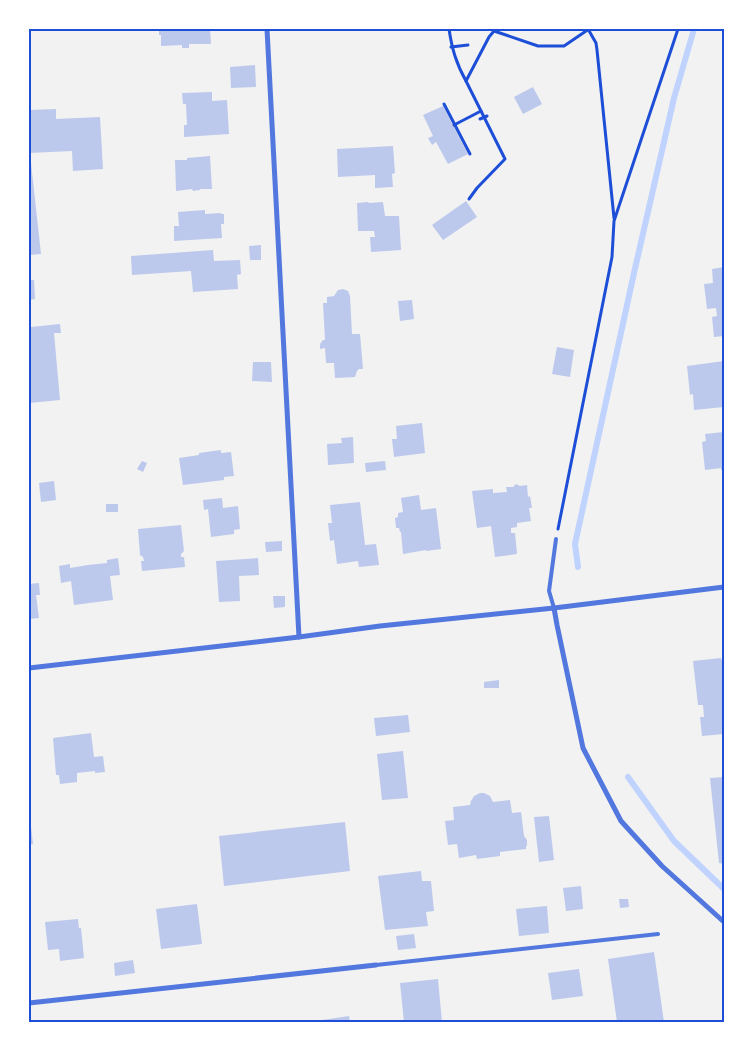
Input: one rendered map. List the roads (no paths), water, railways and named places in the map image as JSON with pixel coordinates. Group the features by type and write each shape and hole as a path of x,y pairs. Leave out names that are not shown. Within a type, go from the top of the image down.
{"street":[{"path":"267,29 299,637"},
{"path":"29,668 724,587"},
{"path":"554,608 583,748 622,821 662,866 724,922"},
{"path":"29,1002 376,965"}],"lane":[{"path":"554,608 549,591 556,539"},
{"path":"376,965 658,934"}],"waterway":[{"path":"578,567 575,544 674,98 694,29"},
{"path":"628,777 674,841 724,889"}]}
